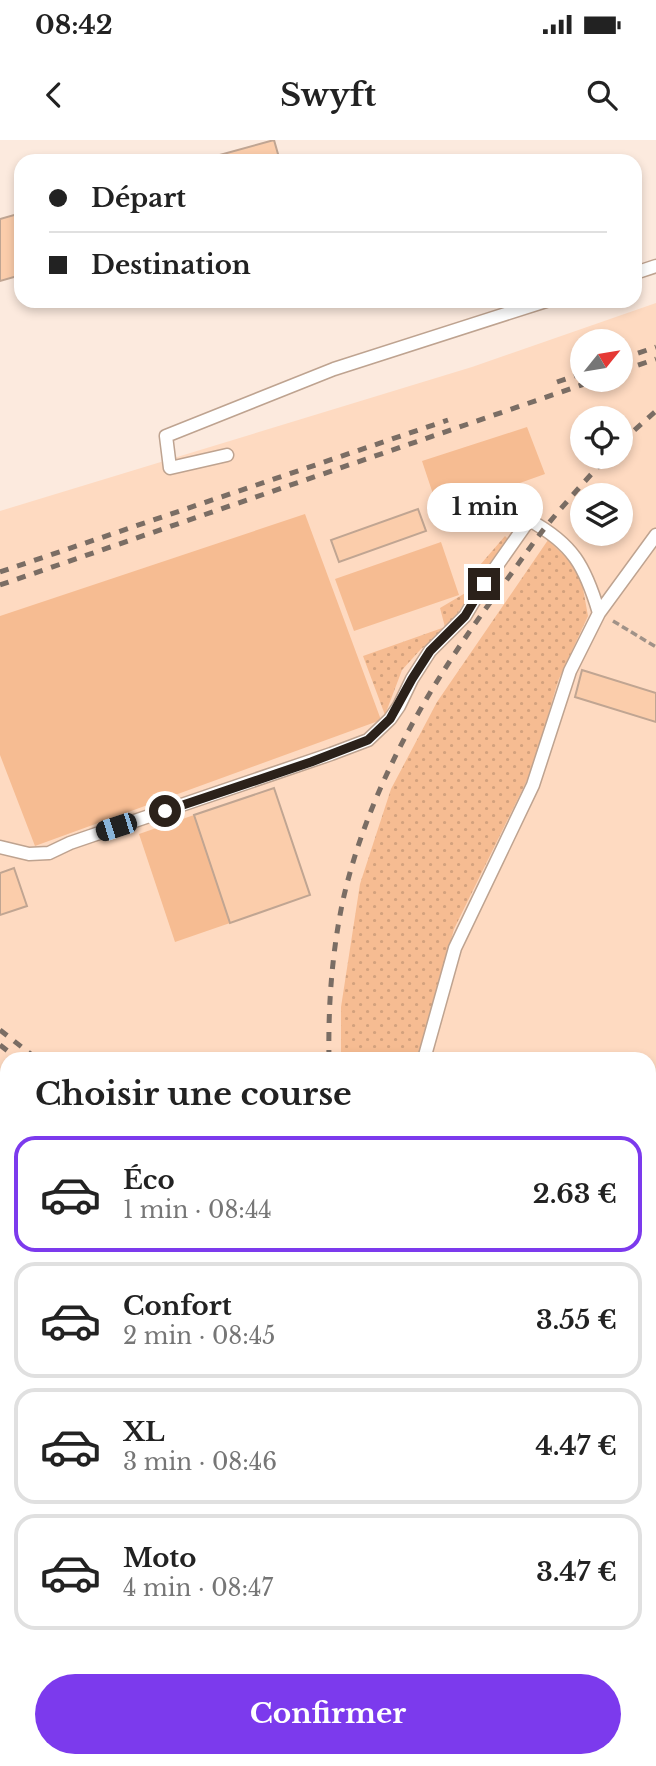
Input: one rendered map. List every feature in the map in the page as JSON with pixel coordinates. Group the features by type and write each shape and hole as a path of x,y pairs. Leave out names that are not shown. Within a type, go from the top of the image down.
{"lane":[{"path":"227,455 170,468 166,436 334,369 524,308"},
{"path":"0,846 29,854 49,853 70,843 368,740 390,719 430,651 465,616 529,520 544,528 580,562 600,612"},
{"path":"426,1052 455,948 533,785 570,671 600,612 656,535"}],"path":[{"path":"600,612 656,647"}],"shaded area":[{"path":"656,303 656,1052 0,1052 0,511 472,367 570,333 570,392 634,392 634,329 581,329"},
{"path":"527,427 545,474 439,512 422,461"},
{"path":"305,514 381,720 35,846 0,755 0,616"},
{"path":"505,536 508,539 446,630 421,649 402,670 385,715 363,656 445,627 440,608 467,592 472,583 468,579"},
{"path":"548,540 568,559 582,583 588,616 558,681 533,768 454,929 421,1052 341,1052 341,1007 360,884 391,789 437,702"},
{"path":"441,542 459,595 354,631 335,579"},
{"path":"194,815 230,923 175,942 139,834"}],"building":[{"path":"274,140 278,154 223,154"},
{"path":"14,215 14,277 0,281 0,219"},
{"path":"418,509 426,531 339,562 331,540"},
{"path":"582,670 656,693 656,722 575,697"},
{"path":"274,788 310,895 230,923 194,815"},
{"path":"14,868 27,906 0,915 0,873"}],"railway":[{"path":"634,355 656,347"},
{"path":"634,367 656,359"},
{"path":"557,382 570,378"},
{"path":"0,585 570,389"},
{"path":"633,431 656,411"},
{"path":"0,572 448,420"},
{"path":"329,1052 332,979 343,900 354,858 386,776 427,698 475,624 544,529 596,469"},
{"path":"0,1030 28,1052"},
{"path":"0,1045 9,1052"}],"route":[{"path":"165,811 368,740 390,719 430,651 465,616 484,584"}]}
